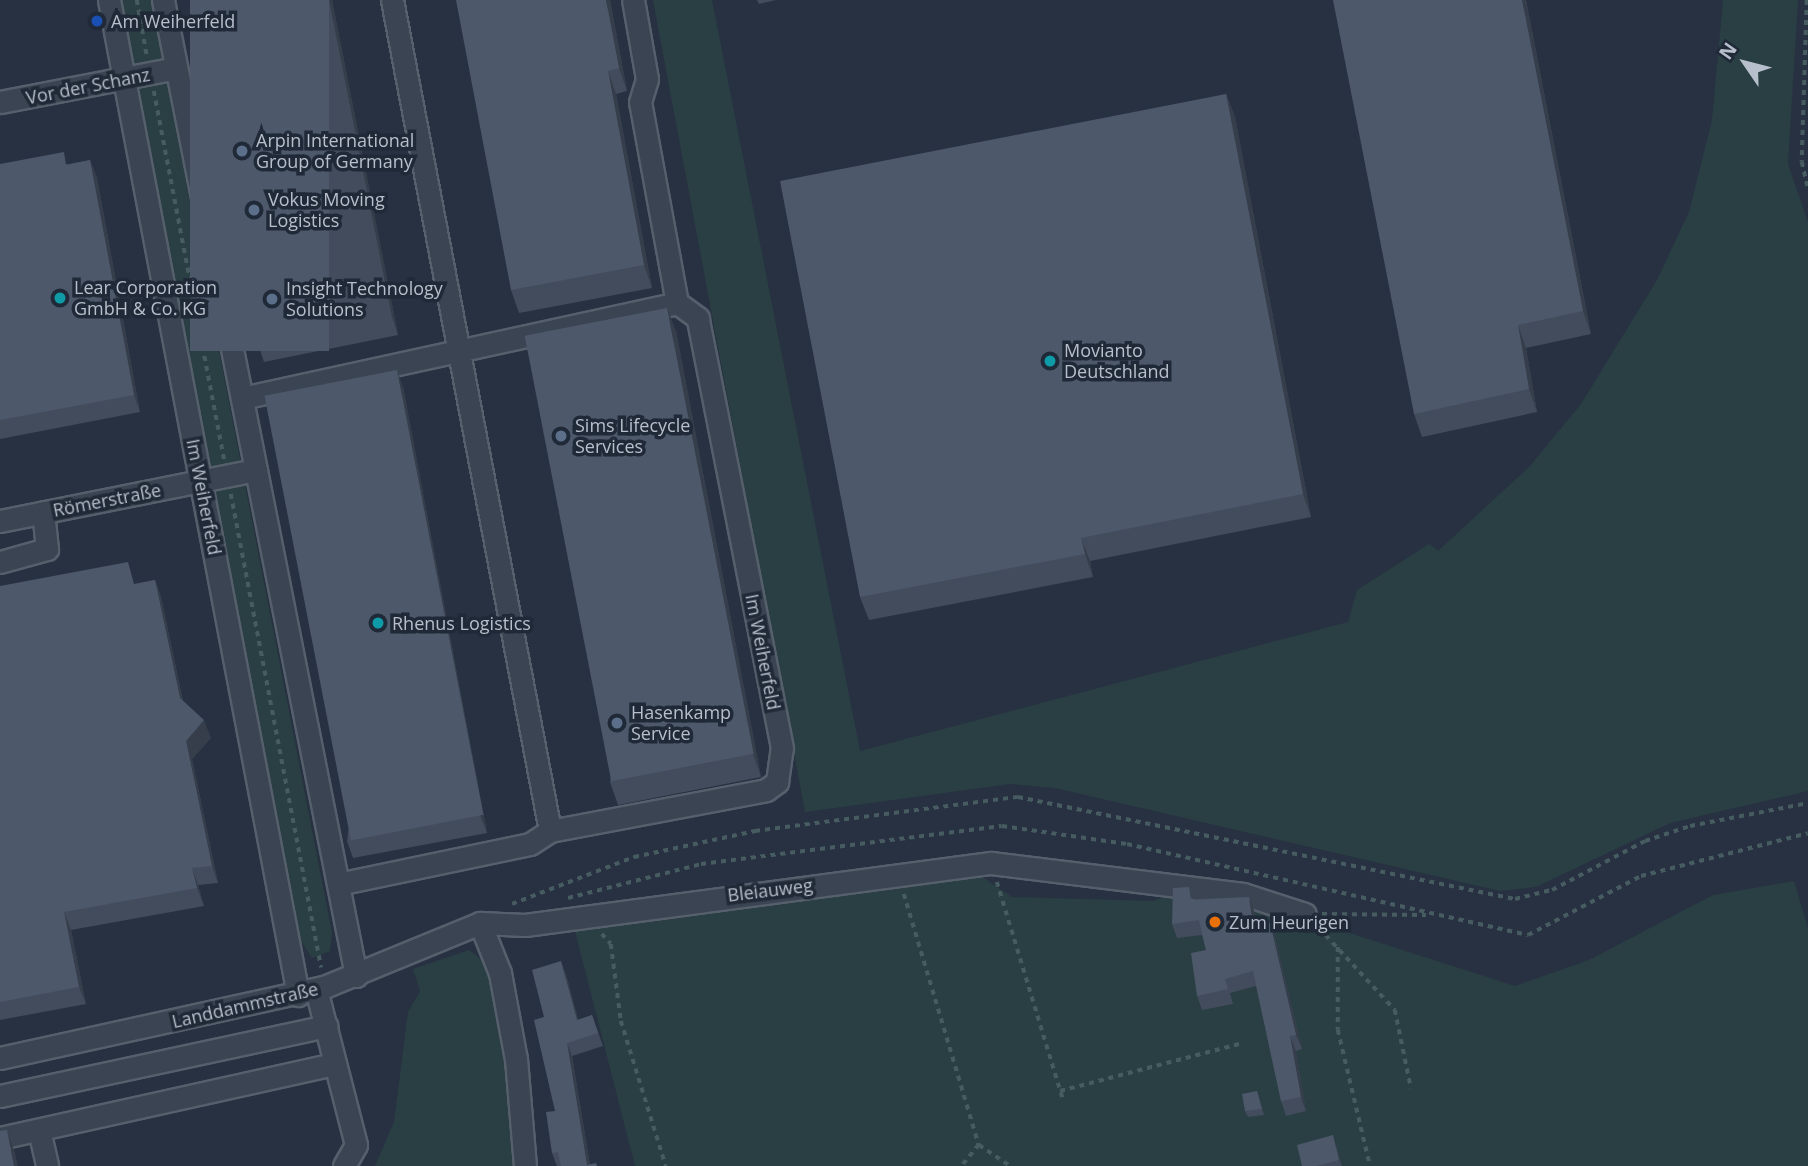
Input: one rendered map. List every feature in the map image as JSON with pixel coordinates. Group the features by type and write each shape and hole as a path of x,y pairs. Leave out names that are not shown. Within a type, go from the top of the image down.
{"street":[{"name":"Im Weiherfeld","path":"109,0 200,481 307,992 327,1026 334,1064 356,1145 344,1166"},
{"path":"163,0 356,976"},
{"path":"392,0 550,831"},
{"path":"242,398 677,303 640,102 647,79 633,0"},
{"name":"Vor der Schanz","path":"0,102 177,68"},
{"name":"Im Weiherfeld","path":"338,884 530,844 550,831 766,790 781,771 782,748 698,318 677,303"},
{"name":"Römerstraße","path":"0,521 256,470"},
{"path":"0,562 47,549 43,512"},
{"name":"Bleiauweg","path":"480,923 525,925 991,863 1243,894 1306,914"},
{"path":"480,923 500,973 516,1059 524,1166"},
{"name":"Landdammstraße","path":"0,1058 307,992 356,976 480,923"},
{"path":"0,1096 327,1026"},
{"path":"0,1138 334,1064"},
{"path":"38,1130 47,1166"}],"path":[{"path":"136,0 149,63"},
{"path":"1807,0 1802,162 1808,187"},
{"name":"Im Weiherfeld","path":"153,87 225,466"},
{"path":"211,438 227,434"},
{"name":"Im Weiherfeld","path":"230,490 318,955"},
{"path":"480,923 634,857 755,831 1018,797 1514,899 1552,890 1679,829 1808,803"},
{"path":"991,863 1064,1102"},
{"path":"898,875 979,1145 1010,1166"},
{"path":"1306,914 1433,915"},
{"path":"1306,914 1395,1010 1410,1088"},
{"path":"568,918 611,944 621,1021 666,1166"},
{"path":"1338,947 1338,1030 1370,1165"},
{"path":"1060,1091 1239,1044"},
{"path":"962,1166 979,1145"}],"green space":[{"path":"119,0 151,0 332,933 330,951 312,958 299,938"},
{"path":"653,0 712,0 860,751 1348,622 1357,590 1429,544 1438,551 1530,466 1581,404 1657,280 1689,212 1712,120 1723,0 1798,0 1788,164 1808,222 1808,791 1670,823 1536,887 1500,891 1055,788 1010,784 805,812"},
{"path":"978,874 1012,897 1153,901 1173,893 1256,903 1515,986 1589,960 1713,895 1794,881 1808,928 1808,1166 635,1166 574,927"},
{"path":"469,950 484,962 497,994 512,1063 518,1166 375,1166 394,1122 408,1012 420,991 413,969"}],"building":[{"path":"190,0 329,0 329,351 190,351"},
{"path":"456,0 606,0 619,68 608,71 644,265 511,290"},
{"path":"1333,0 1522,0 1583,311 1518,325 1529,389 1414,414"},
{"name":"Movianto Deutschland","path":"1226,94 1303,494 1081,538 1085,554 860,597 780,181"},
{"name":"Lear Corporation GmbH & Co. KG","path":"64,152 66,165 90,160 134,395 0,420 0,164"},
{"path":"667,308 754,754 611,781 525,336"},
{"name":"Rhenus Logistics","path":"397,370 483,815 351,840 264,396"},
{"path":"128,562 134,584 155,580 180,698 204,720 186,741 212,866 192,868 197,888 64,912 79,987 0,1002 0,586"},
{"path":"1189,887 1191,900 1249,897 1253,926 1270,923 1296,1035 1290,1036 1301,1097 1281,1101 1253,971 1225,979 1228,989 1197,996 1191,953 1206,950 1199,920 1172,924 1173,888"},
{"path":"561,961 577,1020 592,1015 598,1033 567,1043 587,1165 596,1163 597,1166 561,1166 558,1152 552,1153 546,1112 555,1111 534,1020 544,1017 532,970"},
{"path":"1257,1091 1262,1109 1245,1111 1242,1094"},
{"path":"7,1130 14,1166 0,1166 0,1131"},
{"path":"1333,1135 1339,1160 1316,1166 1302,1166 1297,1145"}],"place":[{"name":"Am Weiherfeld","path":"97,21"},
{"name":"Arpin International Group of Germany","path":"242,151"},
{"name":"Vokus Moving Logistics","path":"254,210"},
{"name":"Lear Corporation GmbH & Co. KG","path":"60,298"},
{"name":"Insight Technology Solutions","path":"272,299"},
{"name":"Movianto Deutschland","path":"1050,361"},
{"name":"Sims Lifecycle Services","path":"561,436"},
{"name":"Rhenus Logistics","path":"378,623"},
{"name":"Hasenkamp Service","path":"617,723"},
{"name":"Zum Heurigen","path":"1215,922"}]}
